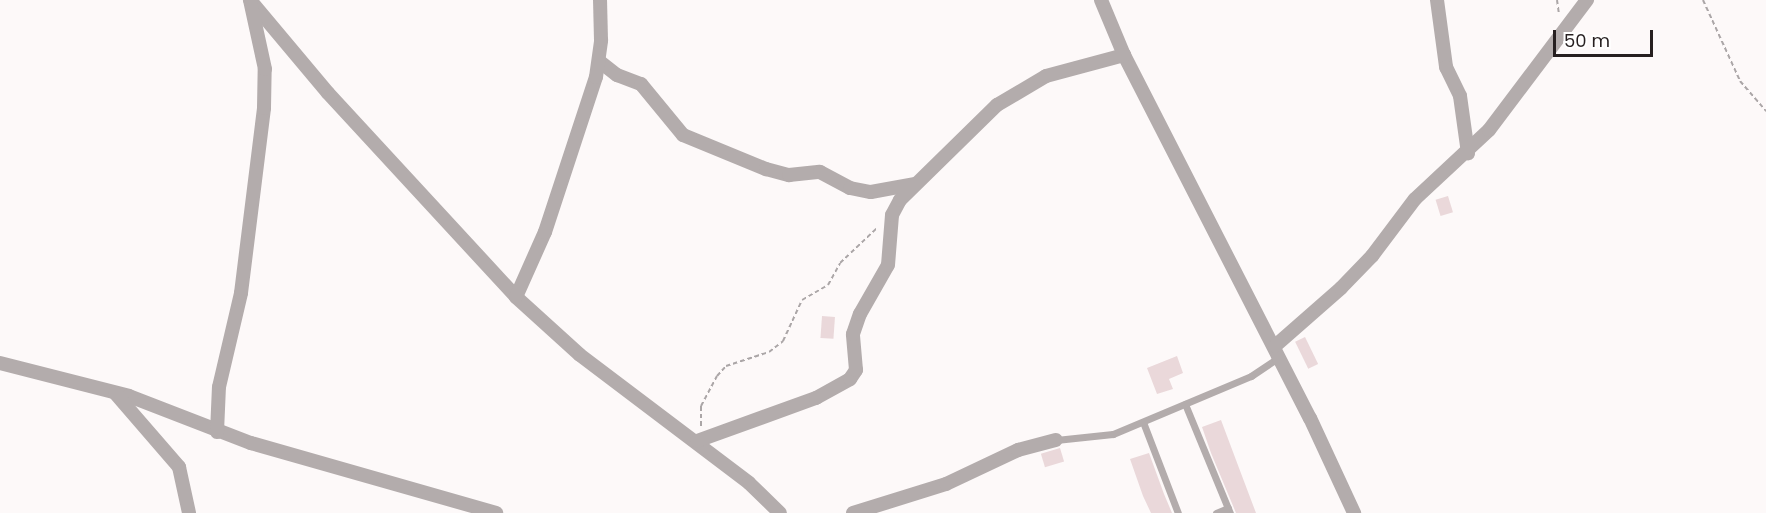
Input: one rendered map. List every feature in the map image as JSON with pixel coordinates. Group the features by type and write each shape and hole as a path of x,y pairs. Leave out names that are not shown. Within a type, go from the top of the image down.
{"street":[{"path":"250,0 328,93 516,297 580,355 702,440 780,513"},
{"path":"217,432 219,387 241,293 264,108 265,69 250,0"},
{"path":"516,297 535,258 571,161 598,62 600,0"},
{"path":"1101,0 1124,55 1277,351 1354,513"},
{"path":"1437,0 1446,67 1460,96 1468,153"},
{"path":"1277,351 1372,256 1415,199 1468,153 1514,101 1587,0"},
{"path":"702,440 816,398 850,379 856,370 852,346 860,314 888,265 892,215 915,184 997,105 1046,75 1124,55"},
{"path":"598,62 617,75 640,84 683,135 780,174 820,172 850,188 871,192 915,184"},
{"path":"0,363 115,393 217,432 496,513"},
{"path":"115,393 179,467 189,513"},
{"path":"853,513 946,484 1018,450 1056,440"}],"lane":[{"path":"1056,440 1113,434 1143,422 1251,376 1277,351"},
{"path":"1185,404 1229,510 1216,513"},
{"path":"1143,422 1178,513"}],"path":[{"path":"1703,0 1740,81 1766,111"},
{"path":"702,440 701,406 717,376 726,366 769,352 783,341 802,300 828,285 840,263 892,215"}],"building":[{"path":"1448,196 1453,212 1441,216 1436,200"},
{"path":"822,316 835,317 833,339 820,338"},
{"path":"1305,337 1318,364 1308,369 1295,342"},
{"path":"1177,356 1183,373 1169,379 1173,389 1157,394 1147,368"},
{"path":"1221,420 1256,513 1236,513 1211,453 1202,427"},
{"path":"1060,448 1064,461 1045,467 1041,454"},
{"path":"1149,453 1172,513 1151,513 1143,496 1130,459"}]}
